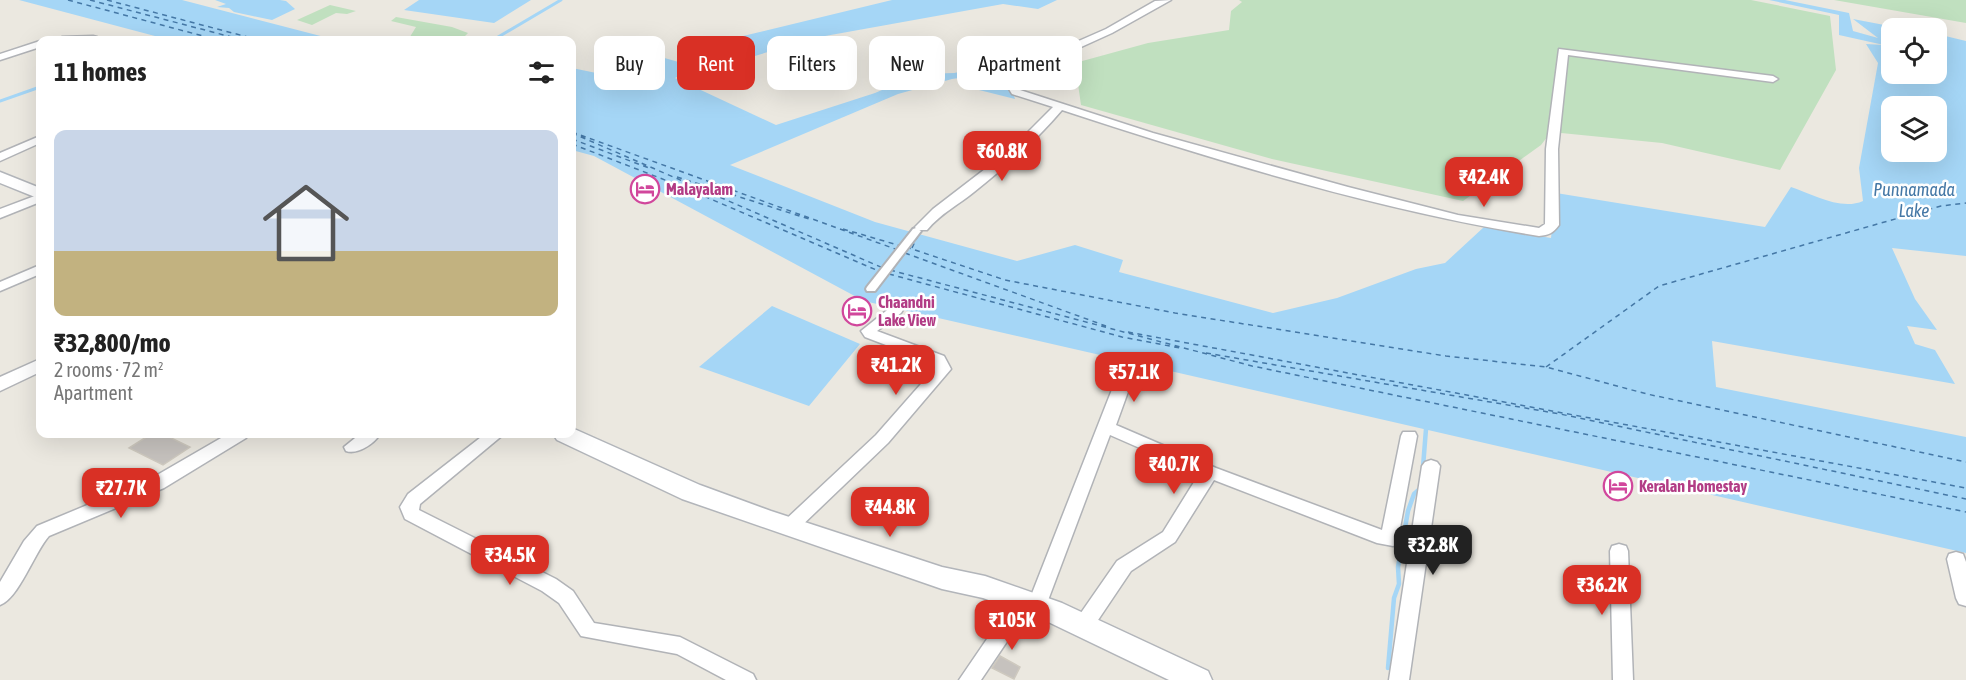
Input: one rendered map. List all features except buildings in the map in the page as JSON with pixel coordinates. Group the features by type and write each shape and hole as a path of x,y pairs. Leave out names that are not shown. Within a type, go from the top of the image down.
{"main road":[{"path":"0,177 36,194"},
{"path":"574,438 691,492 942,578 985,587 1031,603 1198,680"}],"street":[{"path":"1166,0 1153,4 1121,25 1090,40 1041,59 1010,75 1009,81 1017,92 1149,135 1355,193 1458,219 1539,232 1547,231 1552,225 1552,149 1563,51 1773,79"},
{"path":"0,57 36,45"},
{"path":"870,289 919,229 944,205 965,192 1041,129 1060,106"},
{"path":"0,157 36,141"},
{"path":"0,213 36,198"},
{"path":"0,286 36,271"},
{"path":"789,527 882,439 944,369 939,360 870,334 868,331 896,310"},
{"path":"969,680 1031,603 1102,433 1106,429 1130,364"},
{"path":"0,385 36,367"},
{"path":"1106,429 1117,431 1210,472 1383,538 1393,539 1391,528 1409,436"},
{"path":"0,597 13,583 35,539 43,531 158,483 233,438"},
{"path":"352,447 366,438"},
{"path":"491,438 414,499 409,507 411,514 549,585 566,597 588,630 680,646 746,680"},
{"path":"1399,680 1431,466"},
{"path":"1083,626 1124,566 1169,537 1210,472"},
{"path":"1618,550 1623,680"},
{"path":"1956,559 1966,598"}],"green space":[{"path":"1239,0 1751,0 1830,16 1836,70 1780,170 1662,143 1551,132 1541,145 1463,201 1272,159 1081,105 1079,90 1082,90 1082,61 1148,43 1229,30 1231,11 1242,2"},
{"path":"1834,0 1966,0 1966,23"},
{"path":"330,5 356,11 347,14 336,13 312,25 297,20"},
{"path":"396,17 452,27 468,33 465,36 410,36 416,27 391,21"}],"water":[{"path":"19,0 182,0 321,36 155,36"},
{"path":"215,0 280,0 286,1 295,9 272,20 217,7 226,4"},
{"path":"419,0 531,0 494,23 404,10"},
{"path":"892,0 1057,0 1038,9 1003,4 825,36 767,36 767,52 755,56 755,36 743,36"},
{"path":"1769,0 1785,0 1849,13 1853,31 1878,38 1853,19 1881,24 1881,44 1839,35 1839,15"},
{"name":"Punnamada Lake","path":"1947,36 1966,41 1966,256 1892,248 1915,299 1937,330 1907,326 1915,344 1935,350 1955,384 1712,341 1716,387 1966,437 1966,553 864,301 594,156 576,151 576,69 594,73 594,90 665,90 665,58 677,62 677,77 675,78 677,79 677,90 701,90 776,125 882,90 912,90 730,165 875,222 1017,261 1075,245 1123,260 1119,272 1273,313 1337,298 1416,269 1445,263 1484,227 1551,238 1556,193 1765,227 1791,187 1836,203 1854,204 1863,201 1859,168 1878,63 1866,44 1881,45 1881,84 1947,84"},
{"path":"957,72 957,78 945,81 945,73"},
{"path":"979,90 1012,90 1015,99"},
{"path":"772,306 860,344 809,406 699,367"}],"waterway":[{"path":"500,36 561,0"},
{"path":"0,101 36,88"},
{"path":"1423,467 1426,429"},
{"path":"1388,668 1394,598 1399,584 1398,567 1408,511 1414,494 1422,487"}],"ferry route":[{"path":"68,0 203,36"},
{"path":"90,0 228,36"},
{"path":"107,0 244,36"},
{"path":"576,133 898,250"},
{"path":"576,135 883,268"},
{"path":"576,141 649,168"},
{"path":"576,146 678,185 881,272"},
{"path":"677,177 812,220"},
{"path":"1546,367 1659,286 1941,206 1966,203"},
{"path":"843,229 901,246"},
{"path":"912,248 919,233"},
{"path":"906,247 1005,280 1175,313 1446,356 1546,367"},
{"path":"905,253 1106,326"},
{"path":"890,270 1252,366 1966,512"},
{"path":"889,274 1122,337 1180,348"},
{"path":"1128,332 1966,488"},
{"path":"1206,353 1560,414 1966,499"},
{"path":"1546,367 1647,394 1966,462"}],"place":[{"name":"Malayalam","path":"645,189"},
{"name":"Chaandni Lake View","path":"857,311"},
{"name":"Keralan Homestay","path":"1618,486"}]}
